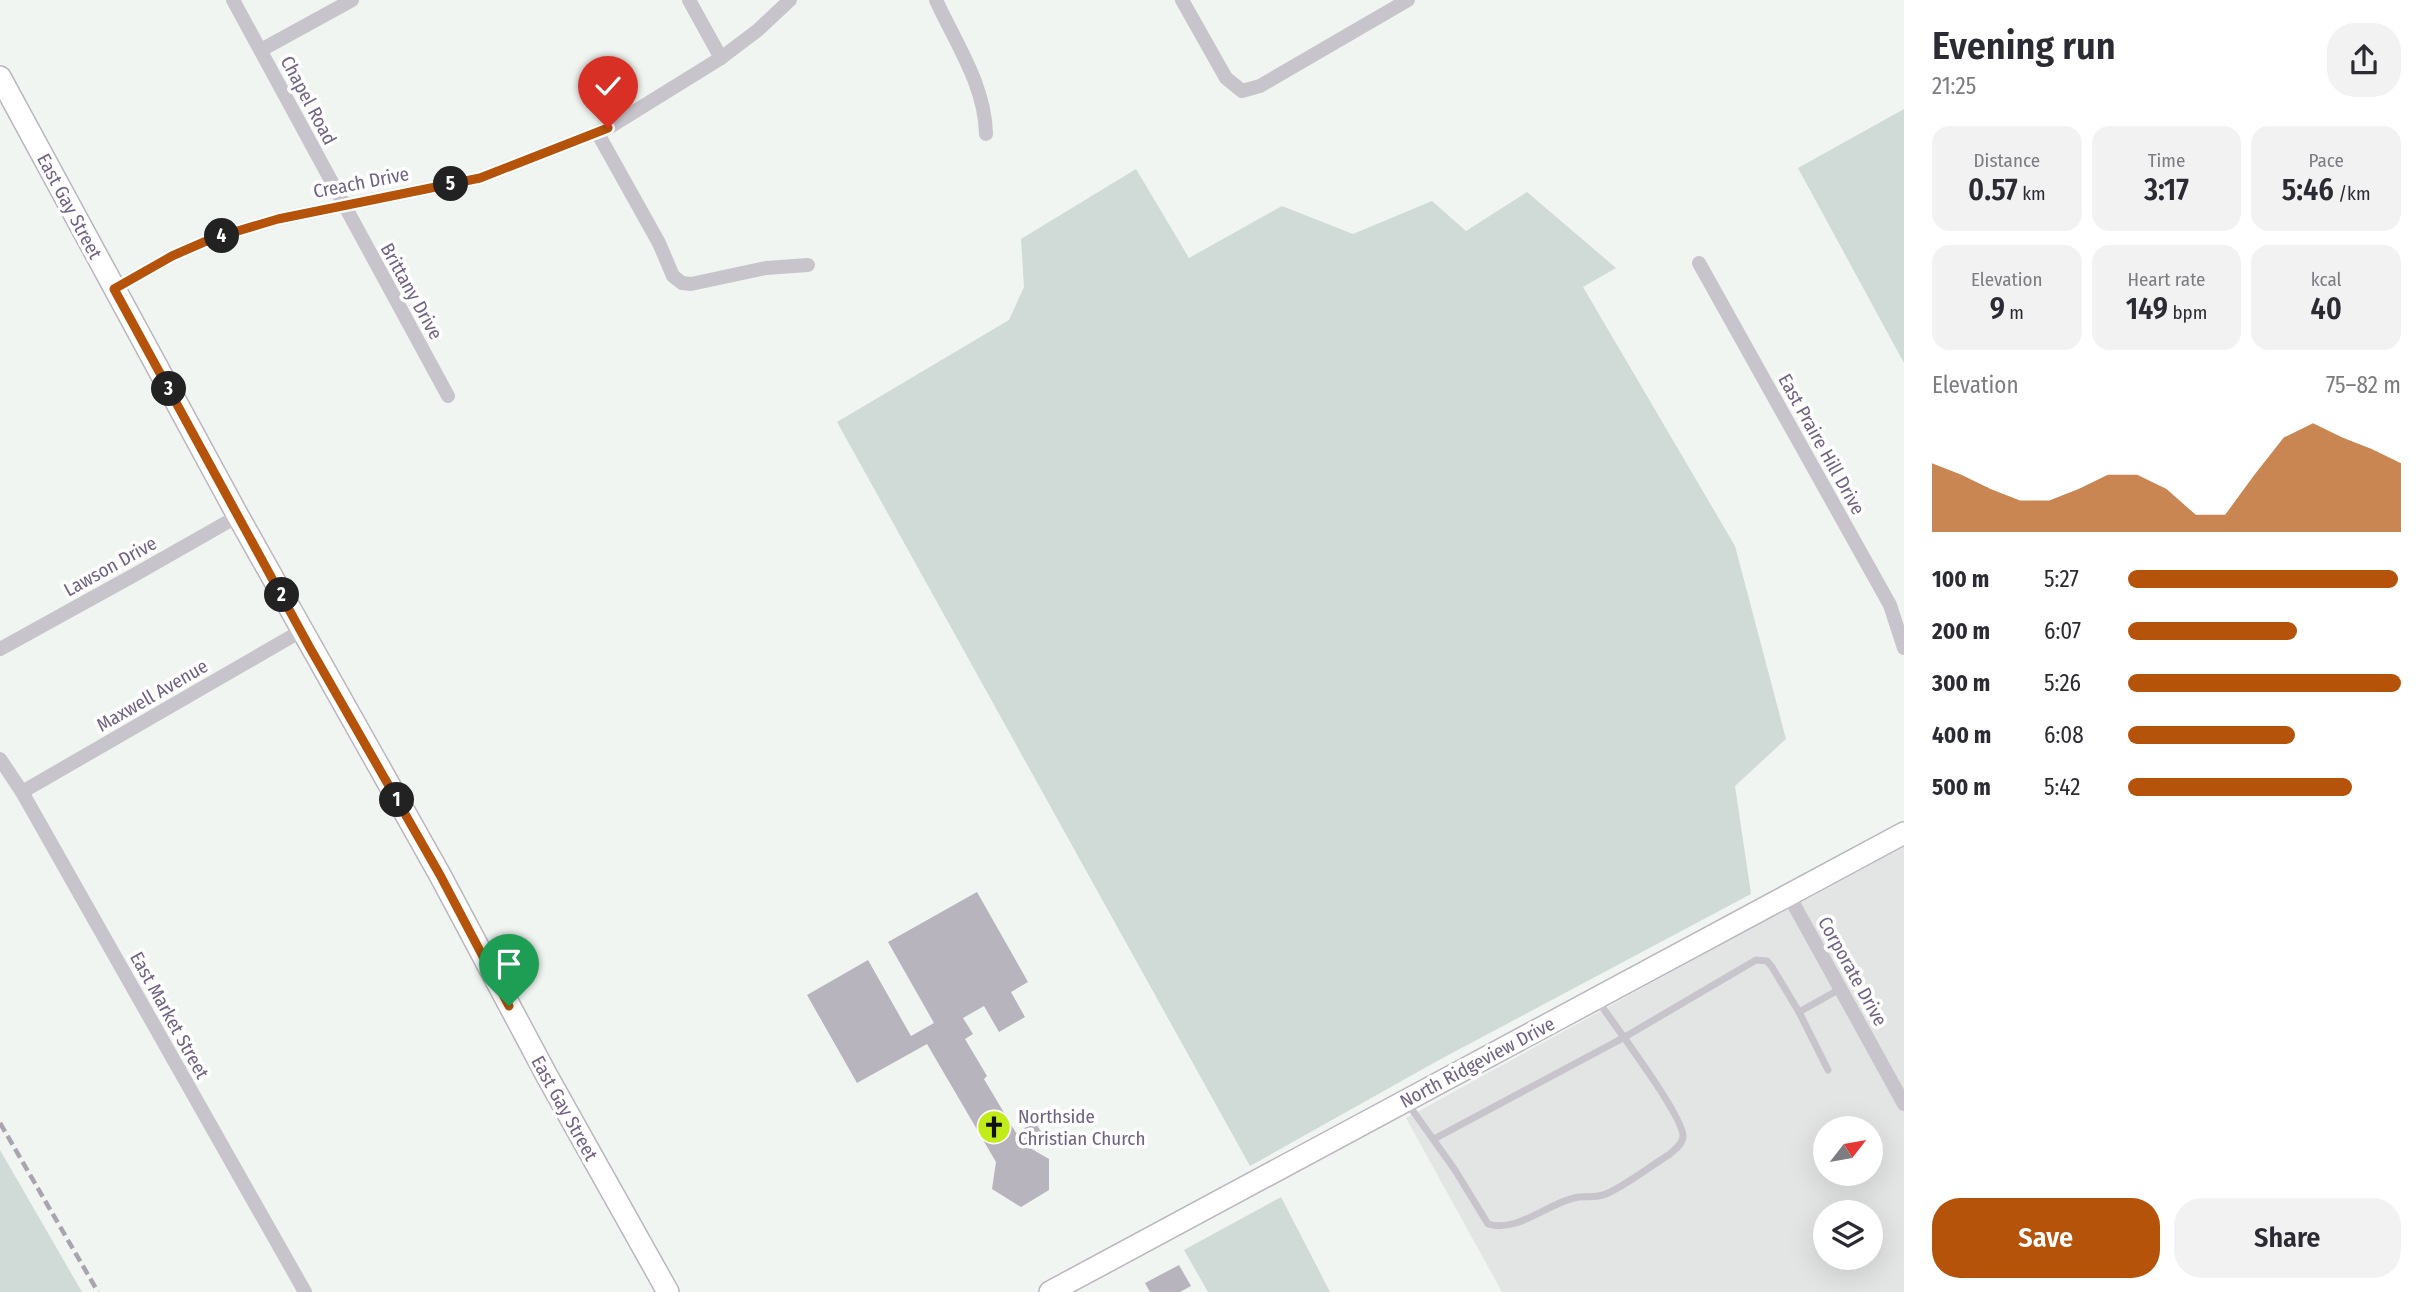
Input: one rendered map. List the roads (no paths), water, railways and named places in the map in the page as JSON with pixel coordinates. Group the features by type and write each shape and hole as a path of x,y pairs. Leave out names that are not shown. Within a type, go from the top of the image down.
{"main road":[{"name":"East Gay Street","path":"0,77 301,631 440,875 547,1076 668,1292"},
{"name":"North Ridgeview Drive","path":"1050,1292 1904,832"}],"street":[{"name":"Chapel Road","path":"233,0 343,205"},
{"name":"Chapel Road","path":"261,50 352,0"},
{"path":"689,0 721,58"},
{"name":"Creach Drive","path":"114,289 172,256 211,239 278,219 480,178 597,132 655,100 721,58 758,30 790,0"},
{"path":"936,0 974,77 985,114 986,134"},
{"path":"1182,0 1226,78 1242,91 1260,86 1408,0"},
{"path":"597,132 659,243 673,276 682,283 691,284 766,268 808,265"},
{"name":"Brittany Drive","path":"343,205 448,396"},
{"name":"East Praire Hill Drive","path":"1699,264 1890,605 1904,648"},
{"name":"Lawson Drive","path":"0,649 238,516"},
{"name":"Maxwell Avenue","path":"22,792 301,631"},
{"name":"East Market Street","path":"0,759 22,792 305,1292"},
{"name":"Corporate Drive","path":"1788,894 1904,1104"}],"lane":[{"path":"1434,1139 1623,1038 1756,960 1767,961 1772,967 1799,1012 1828,1070"},
{"path":"1799,1012 1841,988"},
{"path":"1405,1101 1434,1139 1488,1224 1511,1224 1575,1197 1605,1195 1670,1154 1679,1146 1683,1136 1682,1128 1668,1101 1596,998"}],"railway":[{"path":"0,1123 98,1292"}],"place":[{"name":"Northside Christian Church","path":"994,1127"}]}
